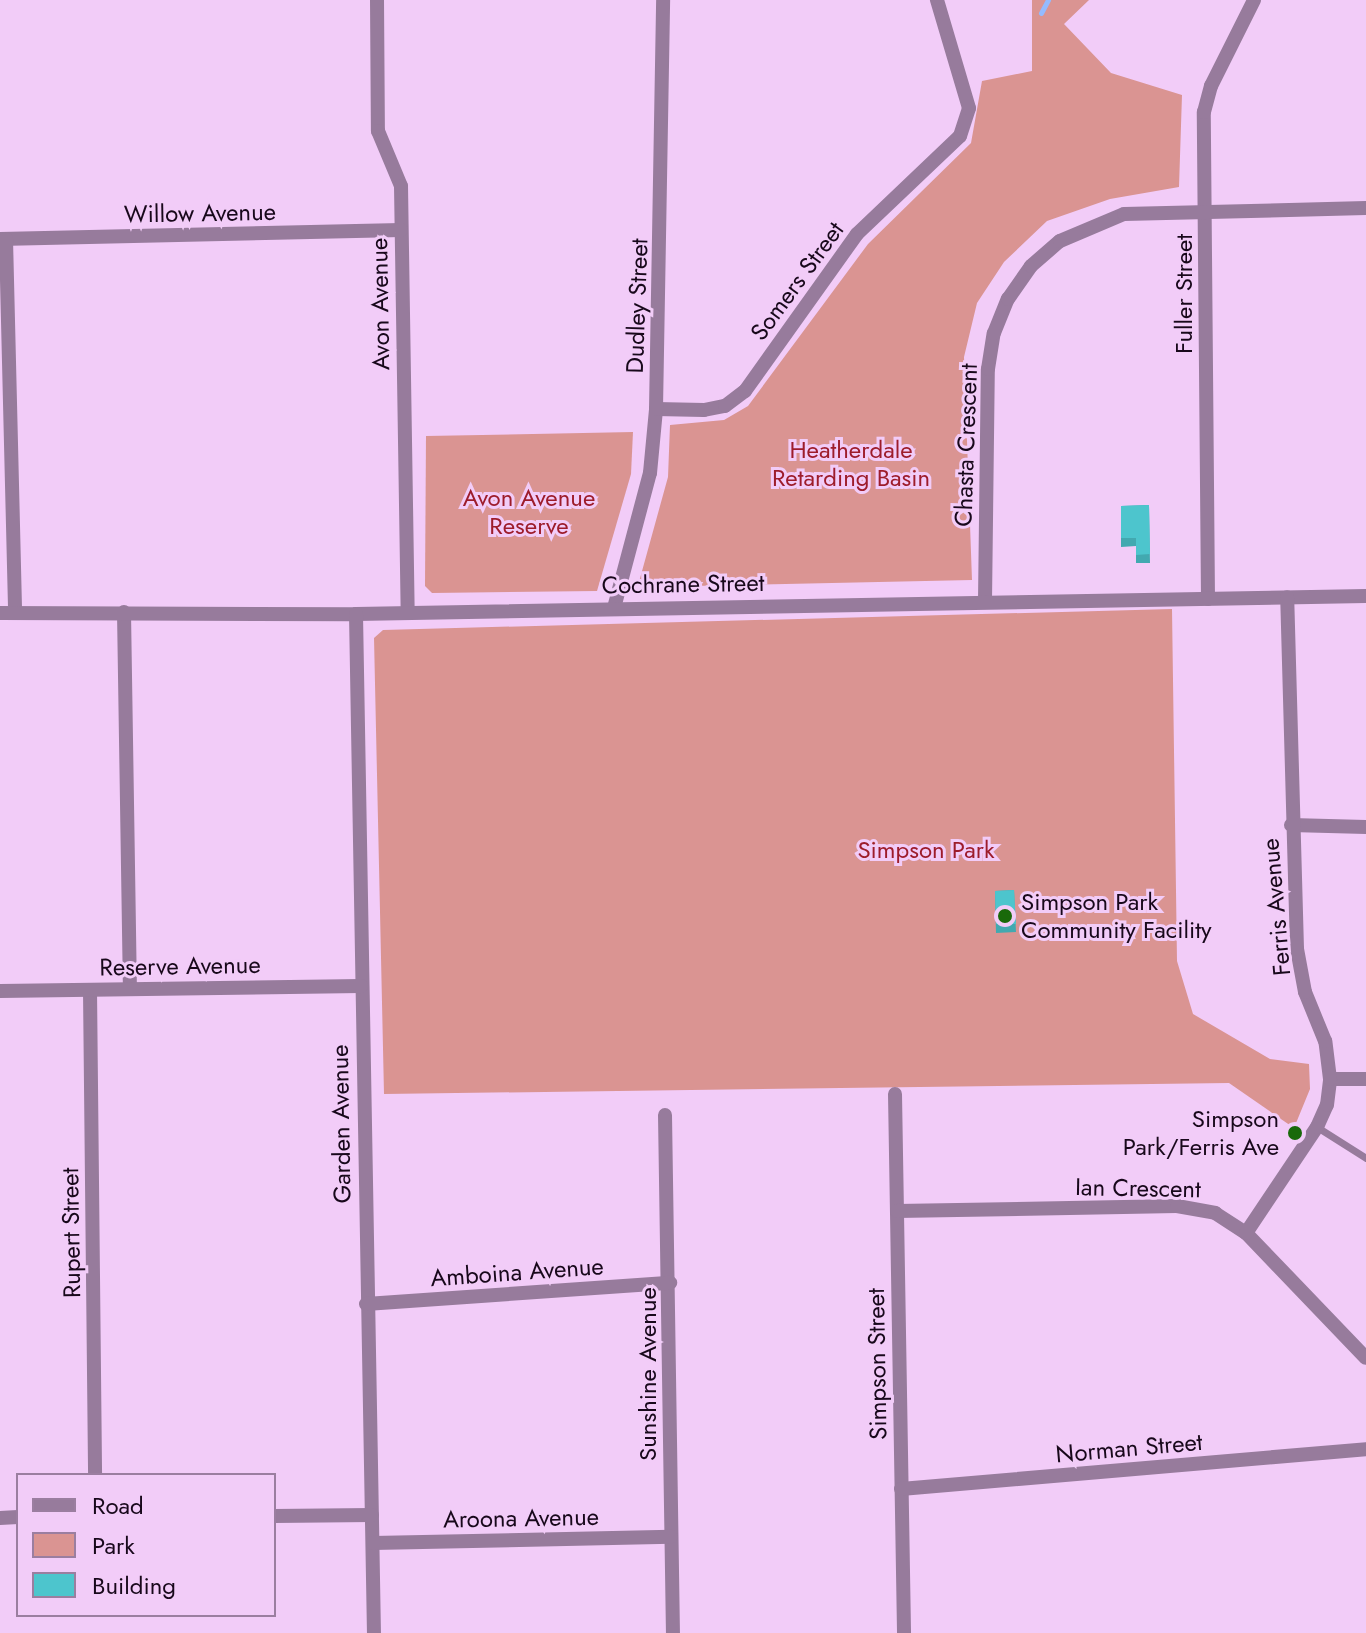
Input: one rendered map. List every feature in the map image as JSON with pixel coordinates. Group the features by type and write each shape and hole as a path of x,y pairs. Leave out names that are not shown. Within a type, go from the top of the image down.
{"street":[{"name":"Avon Avenue","path":"377,0 378,131 401,186 408,612"},
{"name":"Dudley Street","path":"614,608 650,473 656,409 663,0"},
{"name":"Somers Street","path":"656,409 704,410 725,406 745,391 857,234 960,136 969,108 937,0"},
{"name":"Fuller Street","path":"1208,599 1204,112 1211,86 1254,0"},
{"name":"Chasta Crescent","path":"985,601 988,369 994,333 1008,299 1031,266 1092,223 1124,214 1366,208"},
{"name":"Willow Avenue","path":"3,239 401,230"},
{"path":"3,239 8,613"},
{"name":"Cochrane Street","path":"8,613 356,614 1366,596"},
{"name":"Ferris Avenue","path":"1246,1233 1317,1127 1330,1079 1325,1041 1305,992 1297,949 1291,825 1287,597"},
{"path":"124,612 130,988"},
{"name":"Garden Avenue","path":"356,614 374,1633"},
{"path":"1291,825 1366,827"},
{"name":"Reserve Avenue","path":"0,991 361,986"},
{"name":"Rupert Street","path":"90,990 95,1473"},
{"path":"1330,1079 1366,1079"},
{"name":"Simpson Street","path":"895,1094 904,1633"},
{"name":"Sunshine Avenue","path":"665,1115 670,1283 673,1633"},
{"name":"Ian Crescent","path":"897,1211 1177,1206 1215,1213 1246,1233 1366,1358"},
{"name":"Amboina Avenue","path":"366,1304 670,1283"},
{"name":"Norman Street","path":"901,1489 1364,1447"},
{"path":"276,1516 372,1515"},
{"name":"Aroona Avenue","path":"373,1543 671,1537"}],"lane":[{"path":"1317,1127 1366,1158"}],"green space":[{"name":"Heatherdale Retarding Basin","path":"1032,0 1089,0 1064,24 1111,73 1182,95 1179,187 1110,199 1047,221 1004,262 977,303 964,357 972,580 646,587 639,582 668,477 670,425 724,420 748,406 868,244 971,143 982,81 1032,71"},
{"name":"Avon Avenue Reserve","path":"633,432 631,474 597,591 432,593 425,586 426,436"},
{"name":"Simpson Park","path":"1172,609 1177,961 1193,1014 1270,1059 1309,1064 1310,1089 1294,1128 1229,1083 384,1094 374,638 383,630"}],"building":[{"path":"1149,505 1150,554 1136,555 1136,538 1121,538 1121,506"},
{"name":"Simpson Park Community Facility","path":"1014,890 1016,924 996,924 995,891"}],"waterway":[{"path":"1041,13 1048,0"}],"place":[{"name":"Simpson Park Community Facility","path":"1005,916"},
{"name":"Simpson Park/Ferris Ave","path":"1295,1133"}]}
